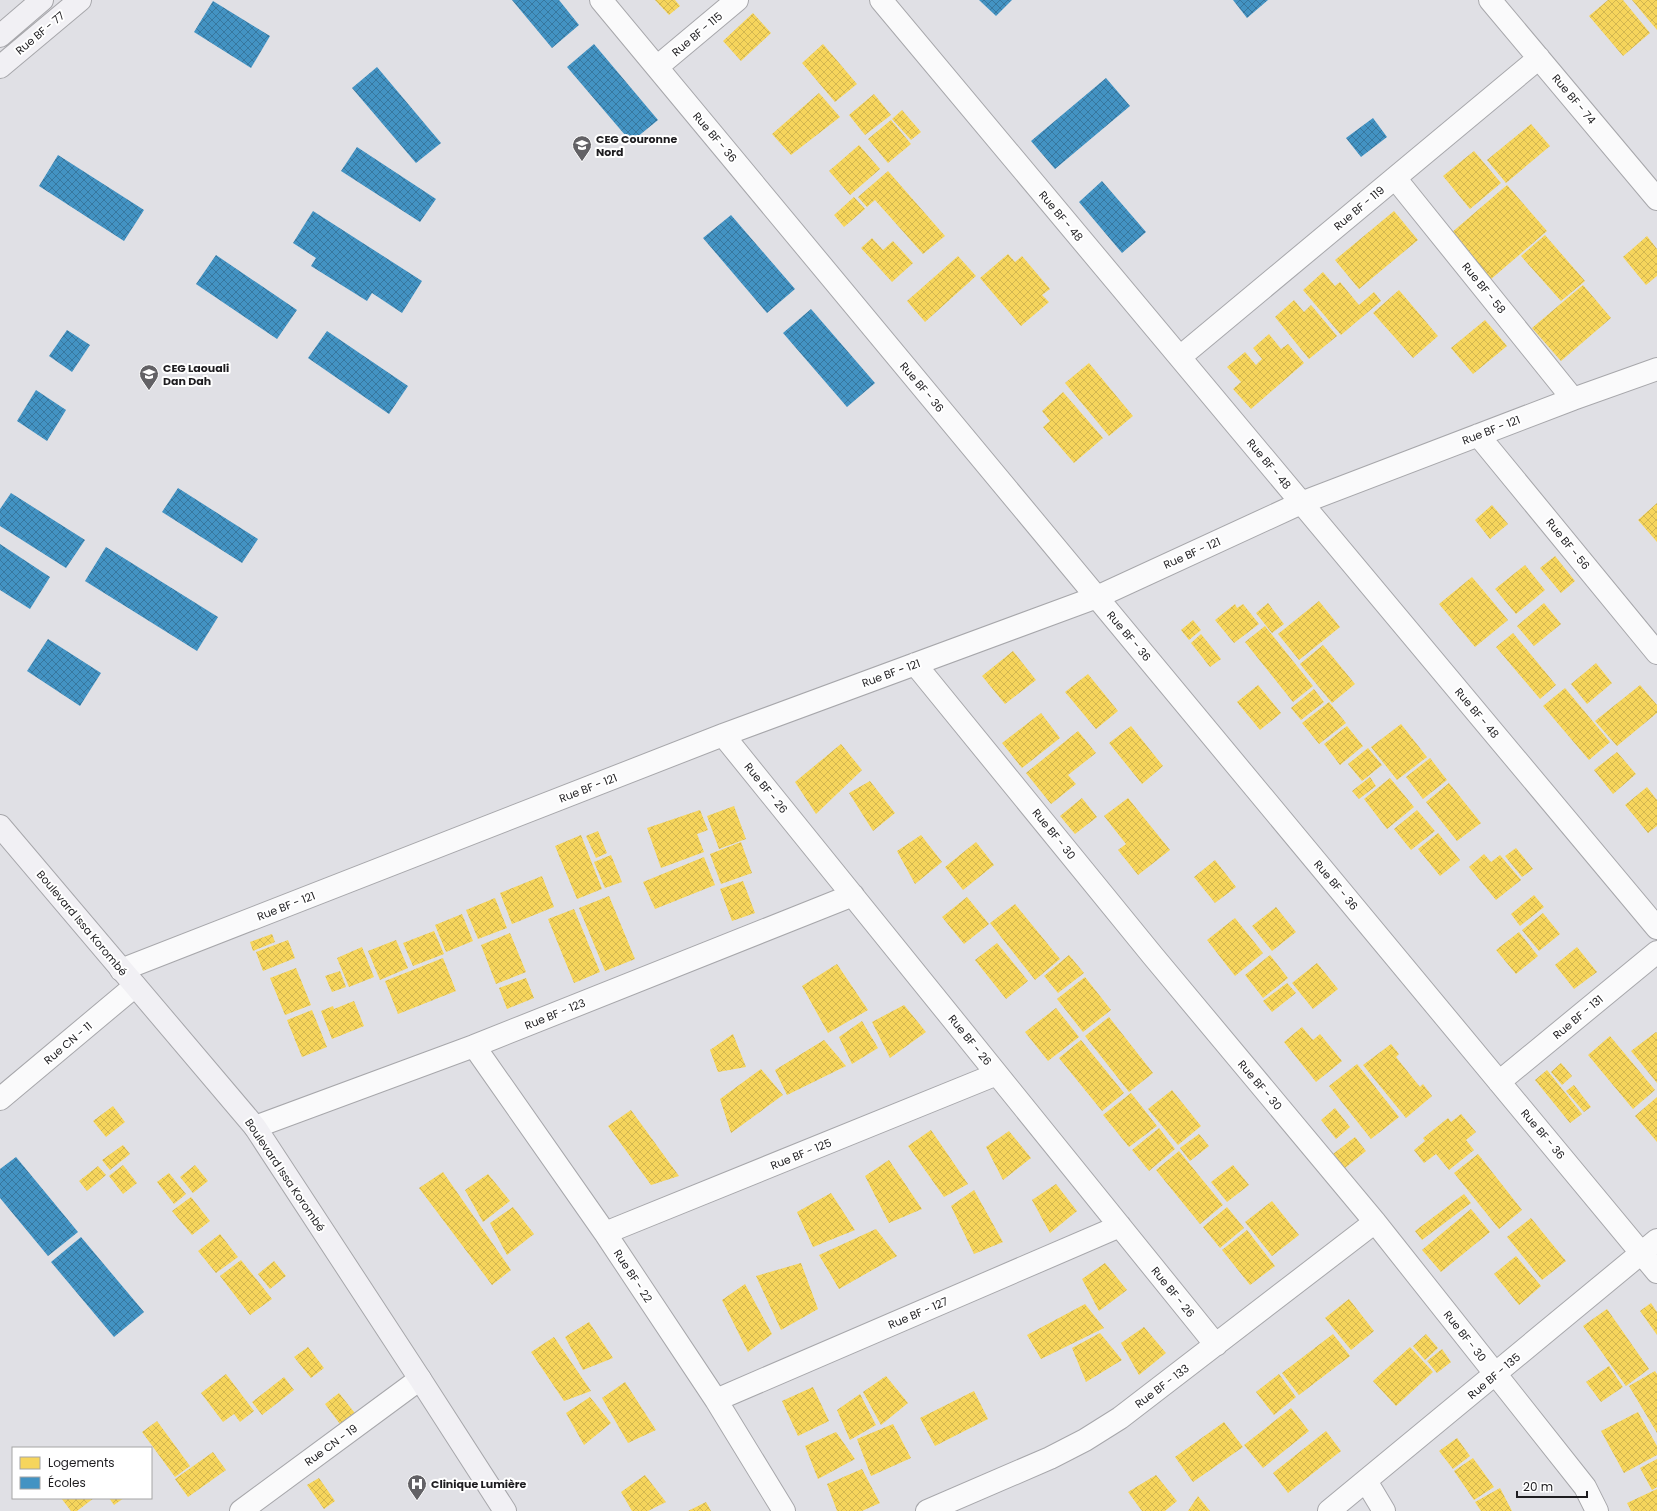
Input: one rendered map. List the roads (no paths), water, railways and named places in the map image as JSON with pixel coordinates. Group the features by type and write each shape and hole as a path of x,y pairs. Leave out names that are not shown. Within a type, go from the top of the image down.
{"street":[{"path":"0,36 42,0"},
{"name":"Rue BF - 77","path":"0,67 80,0"},
{"name":"Rue BF - 36","path":"601,0 1499,1082 1649,1247 1657,1272"},
{"name":"Rue BF - 115","path":"657,67 737,0"},
{"name":"Rue BF - 48","path":"881,0 1657,928"},
{"name":"Rue BF - 74","path":"1490,0 1657,199"},
{"name":"Rue BF - 119","path":"1180,357 1539,58"},
{"name":"Rue BF - 58","path":"1395,178 1573,399"},
{"name":"Rue BF - 121","path":"121,970 723,735 1096,596 1302,503 1573,399 1657,369"},
{"name":"Rue BF - 56","path":"1478,435 1657,653"},
{"name":"Rue BF - 30","path":"915,664 1153,956 1375,1222 1585,1487 1597,1511"},
{"name":"Rue BF - 26","path":"723,735 1216,1345"},
{"name":"Boulevard Issa Korombé","path":"0,826 255,1127 505,1511"},
{"name":"Rue BF - 123","path":"255,1127 474,1046 853,896"},
{"name":"Rue BF - 131","path":"1499,1082 1657,952"},
{"name":"Rue CN - 11","path":"0,1099 135,986"},
{"name":"Rue BF - 22","path":"474,1046 605,1233 716,1400 784,1511"},
{"name":"Rue BF - 125","path":"605,1233 997,1074"},
{"name":"Rue BF - 133","path":"927,1511 1050,1458 1085,1440 1120,1418 1375,1222"},
{"name":"Rue BF - 127","path":"716,1400 1120,1226"},
{"name":"Rue BF - 135","path":"1329,1511 1496,1375 1649,1247"},
{"name":"Rue CN - 19","path":"241,1511 420,1379"},
{"path":"1366,1481 1384,1511"}],"place":[{"name":"CEG Couronne Nord","path":"582,162"},
{"name":"CEG Laouali Dan Dah","path":"149,391"},
{"name":"Clinique Lumière","path":"417,1501"}]}
